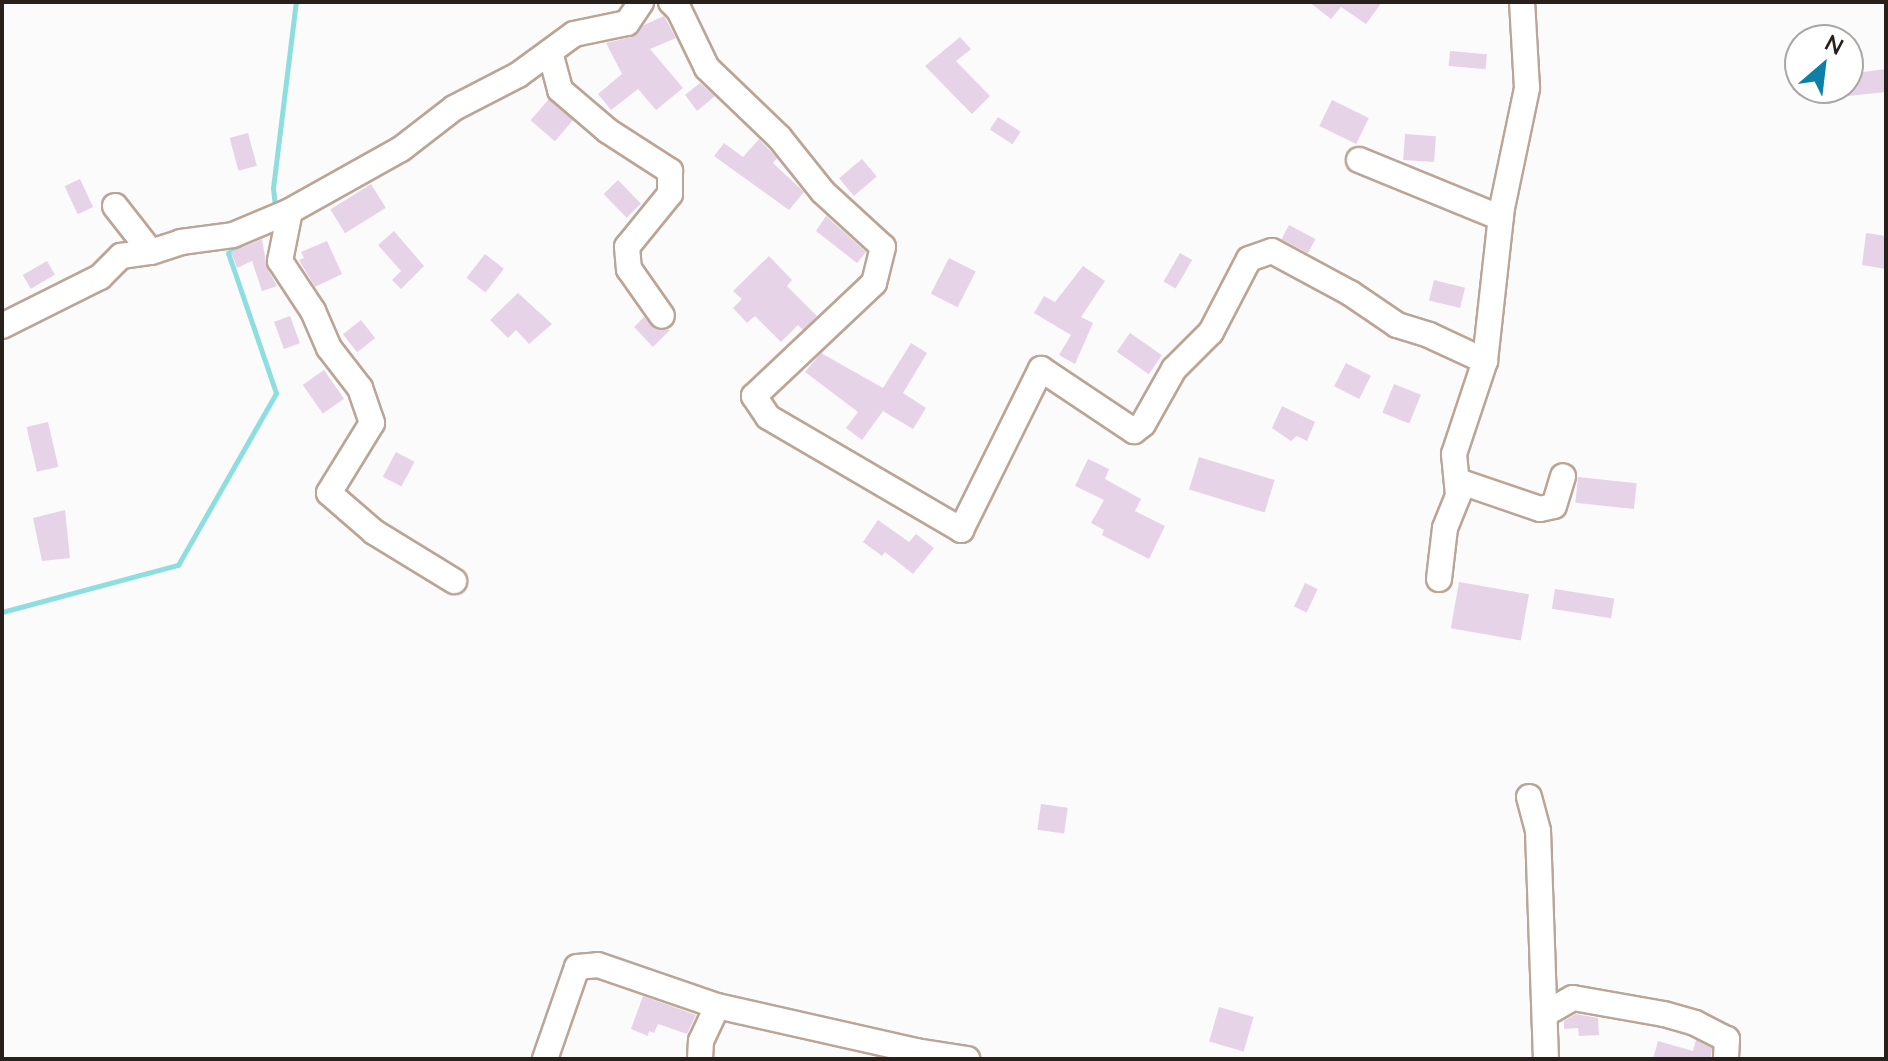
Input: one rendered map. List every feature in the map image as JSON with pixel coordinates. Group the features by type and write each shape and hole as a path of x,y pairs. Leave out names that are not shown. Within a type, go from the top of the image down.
{"street":[{"path":"2,326 100,277 121,256 151,252 181,242 233,235 290,211 401,149 454,108 518,75 574,34 627,23 641,2"},
{"path":"671,2 679,10 707,68 779,137 823,192 883,247 874,283 754,396 768,417 961,530 1041,369 1134,431 1143,424 1174,369 1211,332 1249,259 1272,251 1301,270 1350,293 1397,325 1429,335 1485,361"},
{"path":"1458,495 1454,454 1485,361 1501,218 1527,88 1522,2"},
{"path":"550,52 560,90 608,131 670,171 670,194 627,247 629,269 662,316"},
{"path":"1359,160 1501,218"},
{"path":"115,206 151,252"},
{"path":"290,211 280,261 313,311 329,348 360,388 372,423 329,493 374,532 454,581"},
{"path":"1439,579 1445,528 1464,483 1540,509 1554,506 1563,476"},
{"path":"1529,797 1538,831 1546,1059"},
{"path":"545,1059 577,967 598,965 717,1006 916,1051 967,1059"},
{"path":"1545,1014 1573,998 1664,1014 1695,1023 1727,1039 1726,1059"},
{"path":"700,1059 701,1041 717,1006"}],"building":[{"path":"1309,2 1382,2 1366,24 1341,7 1331,19"},
{"path":"664,16 676,38 650,49 683,88 656,110 638,89 611,110 598,94 622,74 606,43 631,37 644,25"},
{"path":"960,37 971,49 956,61 990,96 972,114 925,66"},
{"path":"1450,51 1487,54 1486,69 1449,66"},
{"path":"1886,69 1886,92 1864,94 1864,72"},
{"path":"700,83 715,96 697,111 685,95"},
{"path":"549,99 573,120 555,141 531,120"},
{"path":"1332,100 1369,118 1356,144 1319,126"},
{"path":"998,117 1021,132 1012,144 990,130"},
{"path":"248,133 257,166 238,171 230,138"},
{"path":"1405,134 1436,136 1434,162 1403,160"},
{"path":"759,139 777,158 773,163 804,192 789,210 714,156 724,143 743,157"},
{"path":"862,159 877,177 854,196 839,178"},
{"path":"80,179 93,207 78,214 65,186"},
{"path":"618,180 641,204 627,218 604,194"},
{"path":"371,184 386,208 345,233 330,209"},
{"path":"826,216 866,252 857,263 816,231"},
{"path":"1289,225 1315,239 1308,253 1281,239"},
{"path":"394,231 424,266 401,289 392,280 401,271 378,245"},
{"path":"1866,233 1886,236 1886,269 1862,265"},
{"path":"262,239 267,268 277,286 262,291 252,261 237,268 231,252"},
{"path":"327,241 342,274 315,287 299,260 304,258 301,252"},
{"path":"1180,253 1192,260 1176,289 1164,282"},
{"path":"485,254 504,269 485,292 467,278"},
{"path":"769,256 792,280 787,286 817,316 803,330 798,325 781,342 755,316 747,323 733,308 742,299 733,291"},
{"path":"949,258 976,272 958,307 931,294"},
{"path":"47,261 55,275 31,289 23,275"},
{"path":"1083,266 1105,281 1081,317 1093,323 1075,364 1059,355 1071,335 1034,313 1044,296 1055,302"},
{"path":"1434,280 1465,288 1460,308 1429,300"},
{"path":"518,293 552,324 529,344 516,330 508,338 490,320"},
{"path":"290,316 300,343 284,349 274,322"},
{"path":"644,317 655,329 670,330 653,347 634,327"},
{"path":"361,320 375,338 357,352 343,334"},
{"path":"1130,333 1162,355 1149,374 1117,352"},
{"path":"911,343 927,353 903,393 926,408 913,429 883,411 862,440 846,428 858,412 805,372 821,353 883,388"},
{"path":"1346,363 1371,376 1359,399 1334,386"},
{"path":"324,370 344,399 323,414 303,385"},
{"path":"1394,384 1421,395 1409,424 1382,413"},
{"path":"1282,406 1315,422 1307,441 1297,436 1291,441 1272,428"},
{"path":"48,422 58,467 37,472 27,427"},
{"path":"396,452 415,462 401,487 383,477"},
{"path":"1199,457 1275,480 1265,513 1189,490"},
{"path":"1088,459 1109,469 1105,479 1141,499 1135,511 1165,526 1149,559 1102,535 1104,530 1091,523 1104,500 1075,486"},
{"path":"1578,477 1637,483 1634,509 1575,503"},
{"path":"65,510 70,558 42,561 33,518"},
{"path":"878,520 909,542 916,534 934,548 913,574 885,552 882,556 863,542"},
{"path":"1459,582 1529,594 1521,641 1451,628"},
{"path":"1305,583 1318,589 1307,612 1294,607"},
{"path":"1555,589 1614,598 1611,618 1552,609"},
{"path":"1041,804 1068,808 1064,834 1037,830"},
{"path":"643,996 696,1015 687,1034 658,1024 654,1033 649,1031 648,1036 631,1029"},
{"path":"1219,1007 1254,1017 1244,1052 1209,1042"},
{"path":"1576,1014 1598,1018 1599,1035 1579,1036 1578,1028 1564,1029 1564,1021"},
{"path":"1696,1040 1712,1048 1711,1059 1653,1059 1658,1041 1693,1051"}],"waterway":[{"path":"275,207 273,188 296,2"},
{"path":"2,612 178,565 276,393 228,253 243,243"}]}
